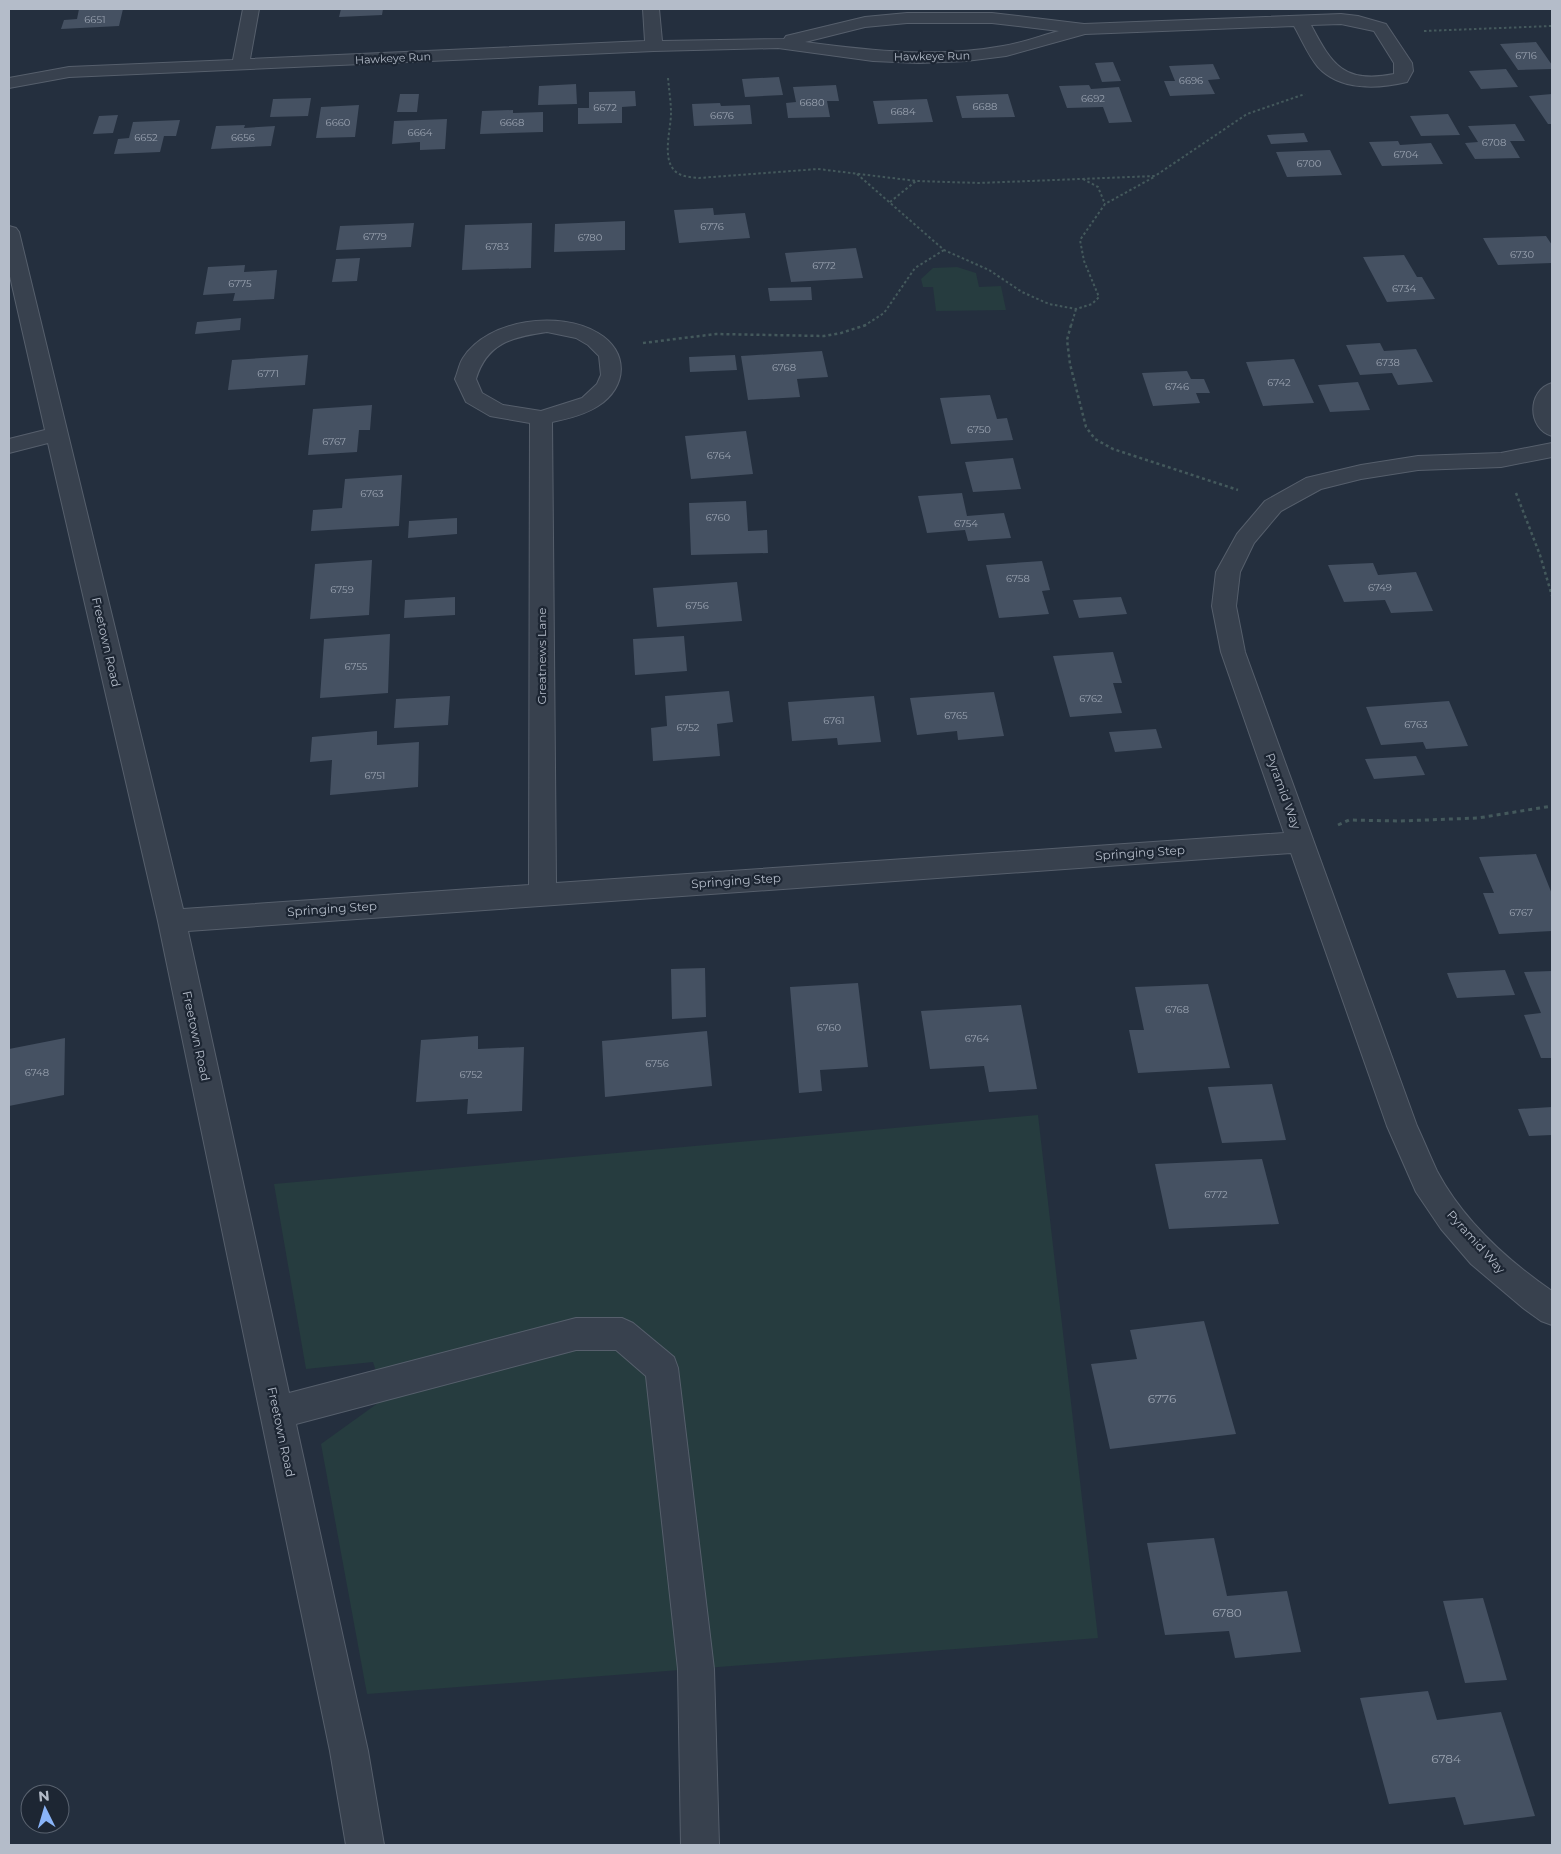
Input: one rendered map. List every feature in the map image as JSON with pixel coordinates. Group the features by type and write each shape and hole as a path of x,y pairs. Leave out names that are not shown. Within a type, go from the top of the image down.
{"street":[{"path":"240,65 251,9"},
{"path":"651,9 654,46"},
{"name":"Hawkeye Run","path":"778,43 866,22 907,18 992,18 1084,29 1300,21 1358,21 1380,28 1386,34"},
{"path":"1300,21 1325,64 1344,76 1372,82 1390,81 1400,78 1404,71 1403,63 1386,34"},
{"name":"Hawkeye Run","path":"9,82 70,72 654,46 778,43 873,56 919,58 966,56 1006,51 1084,29"},
{"name":"Freetown Road","path":"9,232 12,260 57,434 172,921 350,1751 364,1845"},
{"path":"540,327 570,330 584,334 600,344 609,355 613,373 605,389 593,400 569,413 541,418 515,417 493,411 477,401 469,392 465,377 469,360 480,348 496,338 513,331 540,327"},
{"path":"1552,390 1545,397 1542,406 1543,415 1552,428"},
{"name":"Greatnews Lane","path":"541,418 543,894"},
{"path":"9,446 57,434"},
{"name":"Pyramid Way","path":"1552,450 1501,460 1418,464 1361,472 1314,483 1273,506 1245,539 1228,572 1224,606 1233,652 1402,1126 1428,1183 1456,1224 1490,1260 1524,1290 1552,1310"},
{"name":"Springing Step","path":"172,921 1301,842"},
{"path":"277,1413 380,1384 576,1334 622,1334 662,1368 696,1669 700,1845"}],"path":[{"path":"1386,34 1552,26"},
{"path":"654,46 667,65 671,112 668,155 675,172 685,177 700,178 818,169 917,181 979,183 1155,176"},
{"path":"856,173 944,250 989,270 1031,296 1057,306 1076,309 1092,304 1099,297 1084,261 1080,240 1105,204 1155,176 1247,114 1328,87 1344,76"},
{"path":"1079,178 1097,184 1104,194 1105,204"},
{"path":"890,202 917,181"},
{"path":"609,355 651,341 690,337 736,334 818,336 855,330 876,321 894,300 908,276 922,262 944,250"},
{"path":"1076,309 1067,340 1070,364 1086,428 1095,439 1113,449 1219,482 1273,506"},
{"path":"1501,460 1540,555 1552,596"},
{"path":"1301,842 1349,820 1400,821 1478,818 1552,806"}],"green space":[{"path":"957,267 976,273 979,287 1001,286 1006,310 936,311 933,287 923,287 921,279 933,268"},
{"path":"1038,1115 1098,1638 367,1694 321,1444 385,1398 373,1362 306,1369 274,1184"}],"building":[{"path":"79,9 123,9 119,26 61,29 64,20 77,19"},
{"path":"341,9 383,9 382,15 339,17"},
{"path":"1536,42 1552,65 1552,69 1518,70 1500,44"},
{"path":"1113,62 1121,81 1102,82 1095,63"},
{"path":"1213,64 1220,79 1208,80 1215,94 1170,96 1164,81 1175,81 1169,66"},
{"path":"1506,69 1518,87 1481,89 1469,71"},
{"path":"779,77 783,95 745,97 742,79"},
{"path":"576,84 577,104 538,105 539,86"},
{"path":"836,85 839,101 827,101 830,117 788,118 786,103 796,102 793,87"},
{"path":"1089,85 1091,89 1119,87 1132,122 1109,123 1103,107 1067,108 1059,86"},
{"path":"635,91 636,106 622,107 622,123 578,124 578,108 589,108 589,92"},
{"path":"400,94 419,94 417,112 397,112"},
{"path":"1008,94 1015,117 962,118 956,96"},
{"path":"1552,94 1552,124 1548,124 1529,96"},
{"path":"311,98 308,116 270,117 273,99"},
{"path":"927,99 933,122 878,124 873,101"},
{"path":"720,103 721,106 750,105 752,124 694,126 692,104"},
{"path":"359,105 355,137 316,138 321,107"},
{"path":"513,110 513,113 543,112 543,132 480,134 482,111"},
{"path":"1448,114 1460,135 1421,136 1410,116"},
{"path":"118,115 113,133 93,134 99,116"},
{"path":"447,119 445,149 420,150 420,142 392,144 394,121"},
{"path":"180,120 176,136 164,136 160,152 114,154 118,139 129,138 133,122"},
{"path":"1515,124 1525,141 1510,141 1520,158 1475,159 1465,143 1478,142 1468,126"},
{"path":"245,125 244,128 275,126 271,146 211,149 216,126"},
{"path":"1304,133 1308,142 1271,144 1267,135"},
{"path":"1398,141 1400,145 1431,143 1443,164 1382,166 1369,142"},
{"path":"1330,150 1342,175 1287,177 1276,152"},
{"path":"713,208 714,215 745,213 750,238 679,243 674,210"},
{"path":"625,221 625,250 554,252 555,224"},
{"path":"414,223 411,247 336,250 340,226"},
{"path":"532,223 531,268 462,270 465,225"},
{"path":"1546,236 1552,245 1552,263 1498,265 1483,238"},
{"path":"856,248 863,278 791,282 785,253"},
{"path":"1404,255 1417,277 1422,277 1435,299 1387,302 1363,257"},
{"path":"360,258 357,281 332,282 336,259"},
{"path":"245,265 244,272 277,270 274,299 233,301 235,293 203,295 208,267"},
{"path":"811,287 812,300 770,301 768,288"},
{"path":"241,318 240,330 195,334 197,322"},
{"path":"1380,343 1384,351 1416,349 1433,382 1398,385 1392,373 1360,375 1346,345"},
{"path":"822,351 828,377 797,379 800,397 748,400 741,356"},
{"path":"308,355 305,385 228,390 232,360"},
{"path":"735,355 737,370 690,372 689,357"},
{"path":"1294,359 1314,403 1263,406 1246,362"},
{"path":"1187,371 1191,379 1204,379 1210,393 1196,393 1200,403 1153,406 1142,373"},
{"path":"1358,382 1370,410 1330,412 1318,385"},
{"path":"990,395 997,419 1007,418 1013,440 951,444 940,398"},
{"path":"372,405 370,430 359,430 357,452 308,455 313,409"},
{"path":"746,431 753,474 691,479 685,436"},
{"path":"1013,458 1021,489 973,492 965,462"},
{"path":"402,475 399,526 311,531 313,510 342,508 345,479"},
{"path":"962,493 967,516 1004,513 1011,538 968,541 965,530 927,533 918,496"},
{"path":"746,501 748,531 767,530 768,553 691,555 689,503"},
{"path":"457,518 457,534 408,538 409,521"},
{"path":"372,560 369,615 310,619 315,564"},
{"path":"1042,561 1050,590 1042,591 1049,614 999,618 986,565"},
{"path":"1373,563 1378,575 1416,572 1433,611 1391,613 1385,600 1344,602 1328,565"},
{"path":"737,582 742,621 657,627 653,588"},
{"path":"455,597 455,615 404,618 405,600"},
{"path":"1121,597 1127,614 1079,618 1073,600"},
{"path":"390,634 388,693 320,698 324,639"},
{"path":"684,636 687,671 635,675 633,639"},
{"path":"1113,652 1122,683 1113,683 1122,713 1070,717 1053,656"},
{"path":"729,691 733,722 717,724 720,756 653,761 651,728 667,726 665,696"},
{"path":"994,692 1004,736 958,740 957,731 917,735 910,698"},
{"path":"450,696 448,725 394,728 396,699"},
{"path":"874,696 881,742 838,745 837,738 792,741 788,702"},
{"path":"1449,701 1468,746 1426,749 1423,742 1381,745 1366,707"},
{"path":"1156,729 1162,748 1115,752 1109,732"},
{"path":"377,731 377,745 419,742 418,787 330,795 332,760 310,762 312,737"},
{"path":"1416,756 1425,775 1374,779 1365,759"},
{"path":"1536,854 1552,894 1552,931 1499,934 1483,893 1494,893 1479,857"},
{"path":"705,968 706,1017 672,1019 671,969"},
{"path":"1505,970 1515,995 1457,998 1447,973"},
{"path":"1552,971 1552,1058 1541,1058 1524,1015 1541,1013 1524,972"},
{"path":"858,983 868,1067 820,1070 822,1091 799,1093 790,987"},
{"path":"1208,984 1230,1068 1138,1073 1129,1030 1144,1030 1135,987"},
{"path":"1021,1005 1037,1089 989,1092 984,1066 930,1069 921,1011"},
{"path":"707,1031 712,1086 605,1097 602,1041"},
{"path":"478,1036 478,1049 524,1047 522,1111 467,1114 468,1099 416,1102 421,1040"},
{"path":"65,1038 64,1095 9,1106 9,1049"},
{"path":"1272,1084 1286,1140 1222,1143 1208,1087"},
{"path":"1552,1107 1552,1135 1529,1136 1518,1109"},
{"path":"1262,1159 1279,1224 1169,1229 1155,1164"},
{"path":"1204,1321 1236,1434 1110,1449 1091,1364 1137,1359 1130,1330"},
{"path":"1214,1538 1227,1596 1287,1591 1301,1652 1235,1658 1229,1631 1165,1635 1147,1543"},
{"path":"1483,1598 1507,1680 1465,1683 1443,1601"},
{"path":"1428,1691 1437,1720 1501,1712 1535,1816 1464,1825 1455,1797 1389,1804 1360,1698"}]}
